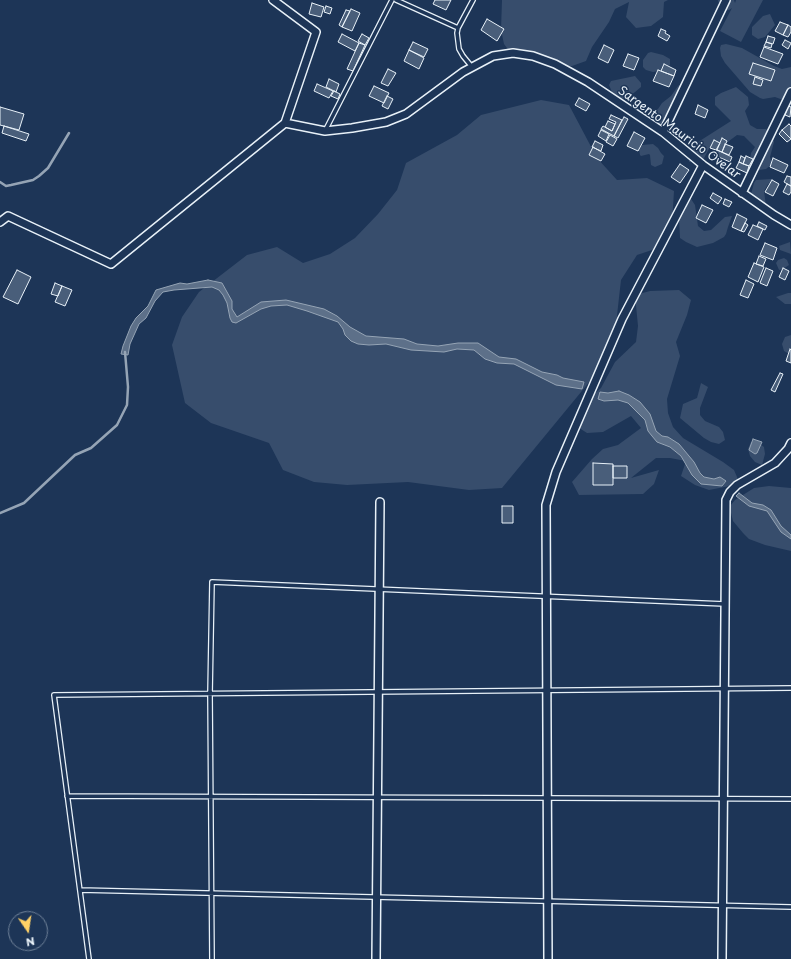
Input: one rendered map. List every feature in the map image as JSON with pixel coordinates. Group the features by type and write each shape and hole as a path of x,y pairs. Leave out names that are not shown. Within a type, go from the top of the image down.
{"street":[{"path":"0,222 8,216 111,264 285,123 316,32 273,0"},
{"path":"663,132 726,0"},
{"name":"Sargento Mauricio Ovelar","path":"285,123 325,131 370,126 397,119 472,67 493,56 514,53 533,56 555,64 588,82 663,132 703,165 774,215 791,225"},
{"path":"742,193 791,92"},
{"path":"548,959 546,506 556,472 622,319 703,165"},
{"path":"722,959 726,500 730,492 737,485 775,463 788,449 791,443"},
{"path":"376,959 380,502"}],"lane":[{"path":"325,131 392,0"},
{"path":"396,0 458,28"},
{"path":"472,67 463,56 457,41 458,28 473,0"},
{"path":"212,959 210,694 212,582 725,604"},
{"path":"89,959 54,695 791,688"},
{"path":"67,796 791,799"},
{"path":"80,890 791,907"}],"shaded area":[{"path":"502,0 668,0 664,2 663,17 651,26 636,28 626,17 629,2 615,9 609,22 592,47 586,61 572,66 557,66 542,64 528,58 513,56 504,44 501,30"},
{"path":"718,0 734,0 735,3 736,0 763,0 741,42 720,31 732,8 729,10 721,10"},
{"path":"770,14 775,25 765,37 758,39 752,35 752,27 763,16"},
{"path":"726,44 742,48 782,69 791,67 791,99 786,101 775,97 763,99 750,92 725,63 721,56 721,45"},
{"path":"651,52 663,55 670,59 670,65 664,70 653,72 646,70 643,67 643,60 648,53"},
{"path":"635,76 641,83 641,87 629,97 621,99 617,98 609,85 611,81"},
{"path":"681,84 684,84 686,91 674,116 663,126 656,125 652,119 645,115 643,111 658,109"},
{"path":"736,87 748,97 749,105 745,111 750,125 757,129 766,129 771,135 774,142 770,157 772,164 766,169 759,170 752,167 750,161 751,153 755,147 744,136 737,135 725,144 710,147 703,160 689,162 690,155 698,142 731,121 715,105 715,97"},
{"path":"541,100 569,105 597,158 617,180 647,178 674,191 672,223 667,245 637,255 621,280 614,342 600,369 502,488 469,490 408,482 347,485 314,482 283,470 269,443 211,423 185,403 172,345 182,317 199,292 247,255 277,247 303,263 330,254 355,238 378,214 397,190 406,163 457,135 481,115"},
{"path":"653,144 664,156 662,164 655,167 651,165 650,155 641,156 639,150 642,145"},
{"path":"772,179 771,183 768,184 764,191 766,206 752,198 751,194 756,180"},
{"path":"687,198 691,199 695,205 698,226 704,231 711,230 725,217 732,216 724,237 713,243 697,247 680,238 679,218"},
{"path":"790,242 791,254 780,250 779,246"},
{"path":"784,258 787,260 789,265 779,270 776,263 778,260"},
{"path":"208,280 222,283 232,301 232,309 237,317 261,302 286,300 324,309 366,336 404,339 417,344 438,346 458,343 478,343 499,357 516,359 542,372 584,382 582,389 556,385 514,364 497,363 485,359 474,350 457,349 444,352 411,350 386,344 358,344 351,341 345,335 338,322 287,305 271,306 261,309 236,323 232,322 227,303 223,295 219,290 212,287 163,292 155,301 146,318 139,324 130,344 128,355 121,354 131,326 136,318 148,306 156,290 180,283 187,284"},
{"path":"679,290 691,300 687,315 676,342 680,356 667,399 668,413 673,427 683,438 734,470 740,484 709,490 695,485 681,476 686,461 670,458 656,458 631,478 659,470 654,484 643,494 579,495 572,482 592,459 603,449 618,445 641,428 631,416 603,432 587,433 573,424 578,409 601,388 615,362 636,342 638,326 635,295 650,291"},
{"path":"791,293 791,304 785,304 776,297"},
{"path":"791,335 791,355 784,351 782,344 785,337"},
{"path":"701,383 708,387 700,408 700,415 705,421 719,427 723,432 725,440 719,444 704,438 680,418 683,404 697,398"},
{"path":"619,391 640,402 650,414 656,431 662,436 668,437 679,444 704,477 714,479 720,477 726,481 722,486 701,484 692,475 681,456 670,447 657,442 648,431 645,420 628,403 618,400 604,401 598,399 600,392 608,393"},
{"path":"753,439 762,442 757,453 755,454 749,450"},
{"path":"751,442 758,442 764,447 765,454 762,465 755,462 750,456 748,449"},
{"path":"769,486 791,488 791,551 765,545 749,539 733,521 730,506 735,500 754,488"},
{"path":"739,493 752,503 763,505 771,510 781,526 791,535 791,539 781,532 767,511 749,506 736,496"}],"building":[{"path":"435,0 451,0 446,10 433,4"},
{"path":"312,3 324,7 321,17 309,14"},
{"path":"326,6 332,8 330,14 324,12"},
{"path":"351,9 360,13 352,31 342,27"},
{"path":"346,10 350,11 342,27 339,25"},
{"path":"487,19 504,29 497,41 481,30"},
{"path":"780,22 788,25 783,35 775,31"},
{"path":"788,25 791,27 791,32 788,37 783,35"},
{"path":"661,29 666,31 665,33 670,36 667,41 658,36"},
{"path":"342,34 359,43 355,51 338,42"},
{"path":"362,34 369,38 365,45 358,41"},
{"path":"768,36 775,38 773,44 766,42"},
{"path":"785,40 791,43 788,49 782,45"},
{"path":"413,42 428,49 424,57 409,50"},
{"path":"766,42 772,44 771,48 764,46"},
{"path":"359,43 365,45 353,71 347,69"},
{"path":"604,45 614,50 608,63 598,58"},
{"path":"764,47 783,54 778,64 760,57"},
{"path":"409,50 424,58 419,69 404,61"},
{"path":"628,54 639,58 634,70 623,66"},
{"path":"753,63 775,70 771,81 749,74"},
{"path":"664,64 676,70 674,76 661,71"},
{"path":"388,69 396,73 388,86 381,83"},
{"path":"658,70 674,76 669,87 653,81"},
{"path":"755,77 763,80 761,86 753,84"},
{"path":"329,79 339,84 336,92 326,87"},
{"path":"317,84 333,91 329,98 314,91"},
{"path":"374,86 389,93 384,103 369,96"},
{"path":"334,91 340,94 338,99 331,96"},
{"path":"387,96 393,99 388,109 382,106"},
{"path":"579,98 590,104 586,111 575,105"},
{"path":"698,105 708,110 705,118 695,114"},
{"path":"788,106 791,107 790,117 785,115"},
{"path":"0,107 24,114 19,130 0,125"},
{"path":"611,115 622,120 614,136 601,129 603,126 612,131 616,122 609,119"},
{"path":"624,117 628,119 618,138 614,136"},
{"path":"608,121 615,124 612,131 605,127"},
{"path":"789,124 791,126 791,139 782,130"},
{"path":"4,126 29,134 26,141 2,133"},
{"path":"601,130 609,134 606,141 598,136"},
{"path":"782,130 791,139 787,142 779,134"},
{"path":"634,132 645,138 638,151 627,146"},
{"path":"610,135 617,139 613,146 606,142"},
{"path":"722,138 727,141 722,152 717,150"},
{"path":"714,140 720,143 716,150 710,148"},
{"path":"595,141 603,145 601,151 592,147"},
{"path":"725,144 733,147 729,155 722,152"},
{"path":"593,147 605,154 601,161 589,155"},
{"path":"717,150 732,157 730,162 714,155"},
{"path":"741,156 745,158 743,164 739,162"},
{"path":"746,156 753,159 749,166 743,164"},
{"path":"773,158 788,165 784,173 770,167"},
{"path":"739,162 749,166 747,173 736,168"},
{"path":"680,164 689,170 680,183 671,177"},
{"path":"787,176 791,177 791,186 784,182"},
{"path":"772,180 779,184 773,196 765,192"},
{"path":"787,184 791,186 791,192 789,195 783,192"},
{"path":"713,193 722,198 718,204 710,198"},
{"path":"725,199 732,202 729,207 723,204"},
{"path":"702,205 713,210 706,223 696,218"},
{"path":"737,214 747,219 741,231 732,227"},
{"path":"759,222 767,226 765,230 757,226"},
{"path":"745,223 748,225 744,232 741,231"},
{"path":"753,225 763,229 758,240 748,235"},
{"path":"765,243 777,248 773,260 760,255"},
{"path":"759,256 766,259 763,266 756,264"},
{"path":"754,263 764,267 758,282 748,277"},
{"path":"766,268 773,271 767,286 760,283"},
{"path":"783,268 789,271 785,280 779,277"},
{"path":"17,270 31,277 18,304 3,297"},
{"path":"746,280 754,284 748,298 740,295"},
{"path":"55,283 62,286 58,296 51,294"},
{"path":"62,286 72,290 65,306 55,302"},
{"path":"790,349 791,350 791,363 786,361"},
{"path":"780,373 783,374 775,392 771,390"},
{"path":"593,463 613,464 613,485 593,485"},
{"path":"613,466 627,466 627,478 613,478"},
{"path":"502,506 513,506 513,523 502,523"}],"waterway":[{"path":"0,182 6,186 33,180 39,176 48,168 69,133"},
{"path":"0,513 24,503 75,455 91,448 117,425 127,405 128,387 125,352"}]}
